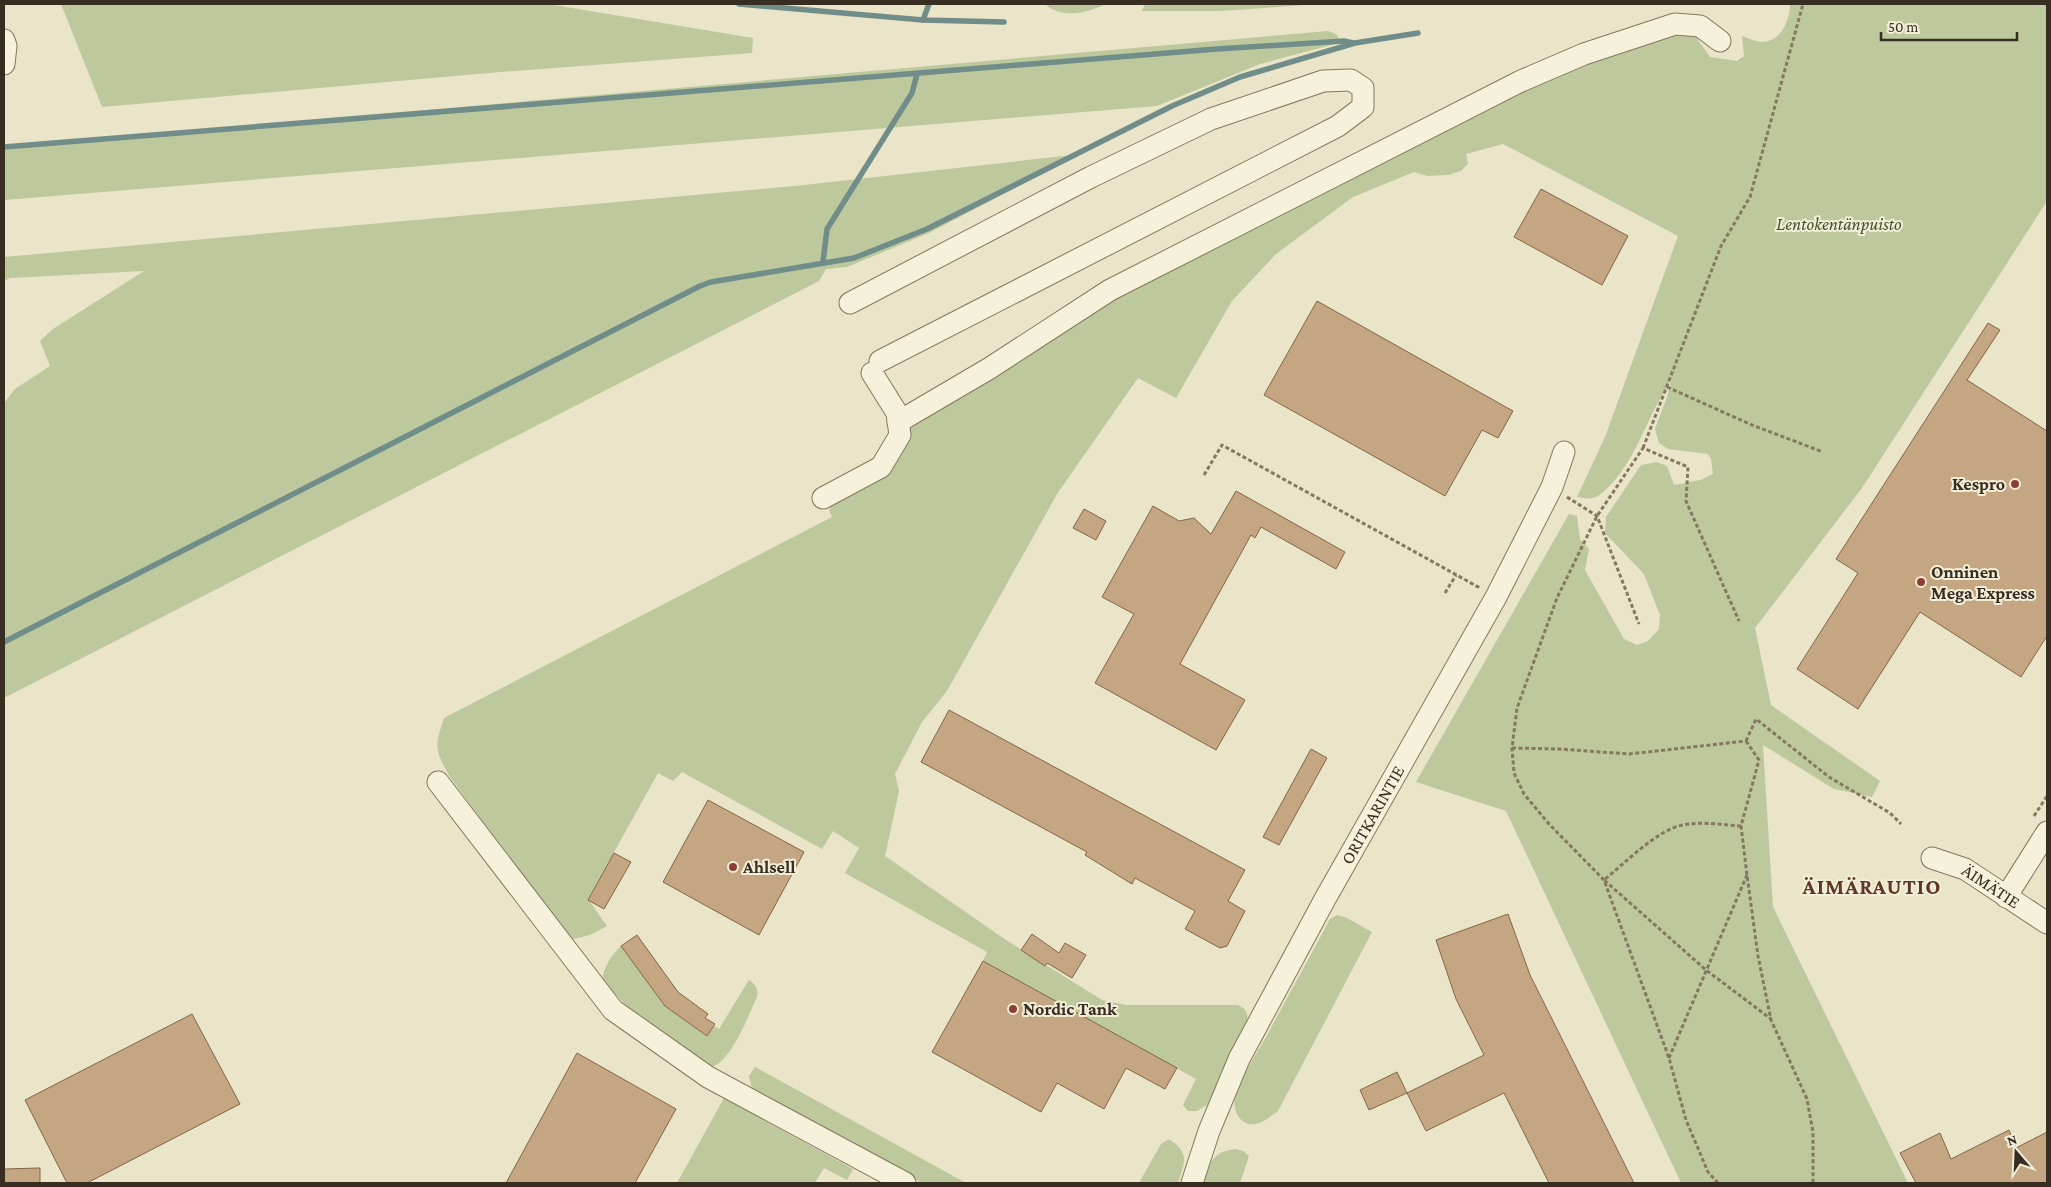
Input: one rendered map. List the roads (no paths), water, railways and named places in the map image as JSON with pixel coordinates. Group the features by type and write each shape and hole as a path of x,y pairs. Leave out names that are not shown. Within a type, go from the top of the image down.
{"street":[{"path":"898,422 990,368 1110,290 1521,81 1584,54 1675,24 1700,26 1720,41"},
{"path":"4,40 6,46 4,64"},
{"path":"823,498 881,467 900,435 897,412 876,367 1338,126 1363,107 1363,88 1351,80 1323,81 1211,119 1083,182 850,303"},
{"name":"ORITKARINTIE","path":"1192,1183 1209,1131 1239,1059 1325,899 1496,597 1552,487 1564,452"},
{"path":"438,782 612,1010 708,1077 905,1183"},
{"path":"2006,896 2047,832"},
{"name":"ÄIMÄTIE","path":"1932,858 1965,869 2047,923"}],"waterway":[{"path":"739,4 923,20 1004,22"},
{"path":"923,20 929,4"},
{"path":"4,642 700,286 711,282 854,258 927,229 1172,106 1240,77 1355,43 1418,33"},
{"path":"4,147 1217,49 1344,41 1353,43"},
{"path":"823,262 827,229 912,93 917,74"}],"place":[{"name":"Kespro","path":"2015,484"},
{"name":"Onninen Mega Express","path":"1921,582"},
{"name":"Ahlsell","path":"733,867"},
{"name":"Nordic Tank","path":"1013,1009"}],"district":[{"name":"ÄIMÄRAUTIO","path":"1872,886"}],"park label":[{"name":"Lentokentänpuisto","path":"1839,224"}]}
